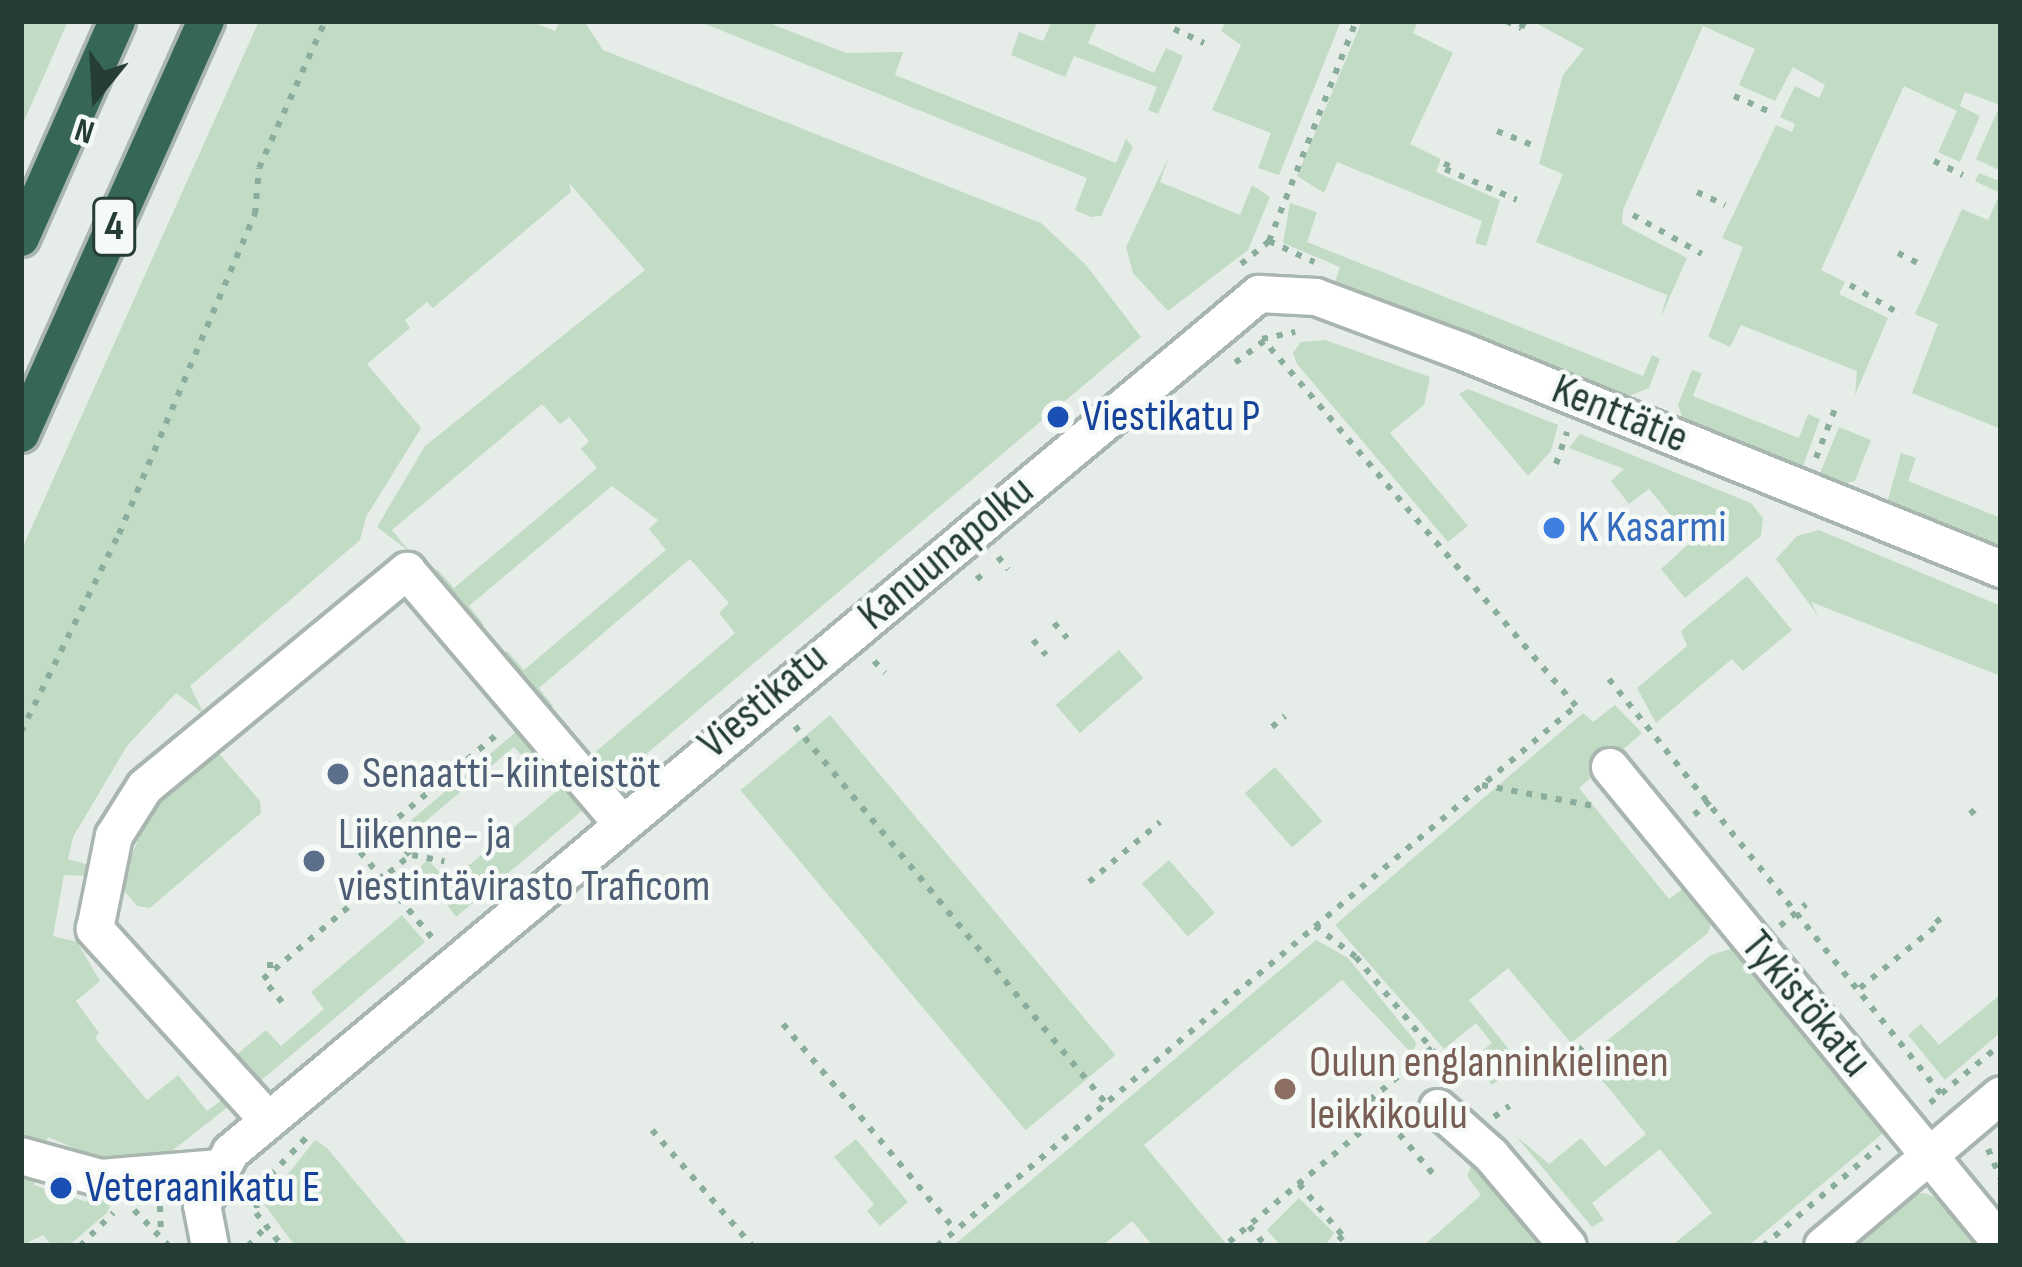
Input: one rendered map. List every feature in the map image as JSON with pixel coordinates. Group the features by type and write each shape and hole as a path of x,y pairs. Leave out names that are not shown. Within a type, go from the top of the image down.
{"highway":[{"name":"4","path":"21,238 117,21"},
{"name":"4","path":"21,434 206,21"}],"street":[{"name":"Kenttätie","path":"1235,307 1258,294 1316,297 2001,569"},
{"name":"Viestikatu","path":"210,1246 202,1205 224,1160 620,821 1235,307"},
{"path":"268,1120 95,929 114,836 145,787 407,571 620,821"},
{"name":"Tykistökatu","path":"1610,767 2001,1243"},
{"path":"1450,1096 1490,1155 1568,1246"},
{"path":"1823,1246 2001,1096"},
{"path":"21,1156 101,1178 224,1160"}],"path":[{"path":"21,732 119,534 255,214 259,168 325,21"},
{"path":"1234,270 1269,241 1356,21"},
{"path":"1506,21 1521,28 1525,21"},
{"path":"1174,29 1204,43"},
{"path":"1734,96 1771,112"},
{"path":"1497,131 1537,147"},
{"path":"1934,161 1963,175"},
{"path":"1448,162 1444,169 1516,200"},
{"path":"1697,192 1725,206"},
{"path":"1633,215 1702,254"},
{"path":"1269,241 1324,267"},
{"path":"1898,253 1924,266"},
{"path":"1850,285 1902,315"},
{"path":"937,1246 1576,706 1264,341 1227,369"},
{"path":"1804,490 1835,409"},
{"path":"1556,464 1571,423"},
{"name":"Kanuunapolku","path":"958,586 1013,540"},
{"path":"996,555 1008,568"},
{"path":"975,572 987,586"},
{"path":"1054,622 1067,638"},
{"path":"1033,640 1046,655"},
{"name":"Kanuunapolku","path":"856,672 889,644"},
{"path":"872,658 885,673"},
{"path":"1609,679 1970,1123 2001,1179"},
{"path":"444,861 410,855 387,827 525,711"},
{"path":"777,738 809,711"},
{"path":"1272,728 1285,716"},
{"path":"793,724 1106,1103"},
{"path":"1482,785 1594,806"},
{"path":"1089,882 1160,822"},
{"path":"360,852 436,943"},
{"path":"283,1002 260,976 280,965 410,855"},
{"path":"1860,988 1940,923 1931,912"},
{"path":"1316,926 1356,957 1450,1096"},
{"path":"267,965 280,965"},
{"path":"783,1024 956,1230"},
{"path":"1578,1051 1588,1042"},
{"path":"1476,1102 1491,1120"},
{"path":"1229,1243 1382,1114"},
{"path":"282,1246 256,1213 260,1186 326,1118"},
{"path":"652,1130 752,1246"},
{"path":"224,1160 260,1186"},
{"path":"1299,1184 1343,1236 1332,1246"},
{"path":"125,1201 170,1246"},
{"path":"1250,1226 1266,1246"},
{"path":"248,1246 266,1227"}],"green space":[{"path":"21,21 68,21 21,128"},
{"path":"259,21 530,21 555,31 560,21 584,21 603,50 1041,223 1086,265 1141,337 607,787 585,761 735,633 719,613 729,603 690,559 539,688 553,706 545,713 499,658 507,651 524,670 666,550 649,529 658,520 612,486 469,606 484,625 476,632 429,576 437,569 454,588 597,468 581,449 589,441 569,417 560,424 542,404 392,530 410,552 377,527 425,446 645,270 569,183 571,192 433,308 427,302 405,320 410,328 367,364 421,428 366,517 360,540 190,686 204,714 176,693 127,746 73,837 68,859 86,864 88,876 64,875 53,936 77,942 100,981 76,1001 99,1033 95,1038 147,1100 178,1075 207,1111 223,1099 228,1107 159,1161 102,1160 48,1137 44,1144 21,1136 21,551"},
{"path":"698,21 764,21 846,53 903,52 895,75 1116,163 1126,139 1133,147 1101,216 1091,217 1075,210 1087,178"},
{"path":"1052,21 1098,21 1088,43 1154,73 1166,48 1183,56 1158,114 1148,110 1157,87 1074,56 1065,77 1011,55 1019,32 1043,41"},
{"path":"1226,21 1341,21 1279,175 1258,168 1271,133 1212,110 1241,45 1221,31"},
{"path":"1362,21 1418,21 1413,33 1453,53 1410,144 1441,159 1436,172 1500,200 1486,246 1475,243 1482,221 1337,162 1324,193 1297,176"},
{"path":"1532,21 2001,21 2001,171 1976,159 2000,105 1965,92 1960,106 1980,116 1960,162 1938,152 1957,111 1904,86 1821,270 1845,282 1839,294 1888,318 1855,395 1857,371 1741,325 1730,347 1708,337 1743,247 1722,238 1776,125 1792,132 1795,124 1780,117 1795,86 1819,98 1825,85 1793,67 1775,101 1739,85 1755,49 1703,26 1623,210 1622,224 1687,258 1661,317 1667,295 1536,242 1563,174 1539,164 1563,75 1584,49"},
{"path":"1169,156 1160,182 1240,215 1252,185 1270,197 1248,250 1168,311 1133,273 1126,247"},
{"path":"1979,173 1997,180 2001,173 2001,429 1912,393 1938,324 1915,314 1962,209 1988,220 2000,193 1975,181"},
{"path":"1290,203 1317,212 1307,242 1643,376 1652,355 1660,359 1649,388 1624,398 1335,282 1340,267 1283,243"},
{"path":"1325,340 1430,377 1424,405 1390,433 1468,526 1448,542 1297,364 1293,353 1301,342"},
{"path":"1692,370 1702,373 1693,396 1799,438 1808,414 1820,419 1802,469 1684,422 1678,405"},
{"path":"1468,389 1558,425 1551,451 1528,476 1459,394"},
{"path":"1839,427 1871,440 1855,481 1840,485 1819,476"},
{"path":"1580,434 1751,503 1763,518 1761,536 1685,598 1661,569 1692,541 1649,489 1629,504 1611,481 1624,469 1569,448"},
{"path":"1901,453 1916,458 1908,481 2001,518 2001,549 1887,503"},
{"path":"1819,530 2001,606 2001,676 1811,602 1819,617 1776,559 1797,536"},
{"path":"1747,576 1792,630 1743,671 1732,659 1656,723 1637,688 1687,646 1681,631"},
{"path":"1119,650 1143,678 1080,733 1056,705"},
{"path":"1615,705 1642,733 1579,788 1669,899 1687,886 1714,914 1708,933 1571,1043 1508,968 1469,1000 1520,1063 1492,1085 1472,1060 1492,1043 1476,1023 1444,1049 1335,925 1583,713 1593,722"},
{"path":"830,715 1115,1055 1026,1130 740,790"},
{"path":"517,731 541,759 532,767 514,747 408,836 402,828"},
{"path":"216,750 260,801 261,813 150,908 137,906 119,885 142,830 156,805"},
{"path":"1275,767 1322,821 1292,848 1245,793"},
{"path":"563,786 583,810 456,917 419,868 428,860 449,882"},
{"path":"1169,860 1215,913 1188,936 1142,884"},
{"path":"402,915 425,942 257,1084 234,1057 266,1030 281,1046 324,1009 311,992"},
{"path":"1316,940 1348,958 1416,1042 1413,1055 1342,980 1144,1145 1228,1246 1153,1246 1132,1221 1102,1246 953,1246"},
{"path":"1731,949 1888,1129 1748,1246 1671,1246 1712,1213 1660,1149 1592,1203 1604,1220 1592,1227 1516,1136 1549,1164 1581,1138 1605,1167 1646,1134 1585,1059 1711,955"},
{"path":"2001,994 2001,1032 1945,1080 1908,1035 1921,1024 1939,1045"},
{"path":"856,1139 908,1202 880,1226 867,1211 874,1204 834,1157"},
{"path":"315,1140 327,1148 409,1246 295,1246 264,1204"},
{"path":"1473,1161 1550,1246 1423,1246 1481,1195 1467,1176"},
{"path":"21,1169 36,1174 34,1185 87,1202 91,1192 113,1199 107,1213 68,1246 52,1246 43,1235 21,1246"},
{"path":"1925,1193 1947,1203 1984,1246 1844,1246 1905,1196"},
{"path":"1299,1198 1334,1233 1325,1246 1281,1246 1267,1230"}],"place":[{"name":"Viestikatu P","path":"1058,417"},
{"name":"K Kasarmi","path":"1554,528"},
{"name":"Senaatti-kiinteistöt","path":"338,774"},
{"name":"Liikenne- ja viestintävirasto Traficom","path":"314,861"},
{"name":"Oulun englanninkielinen leikkikoulu","path":"1285,1089"},
{"name":"Veteraanikatu E","path":"61,1188"}]}
